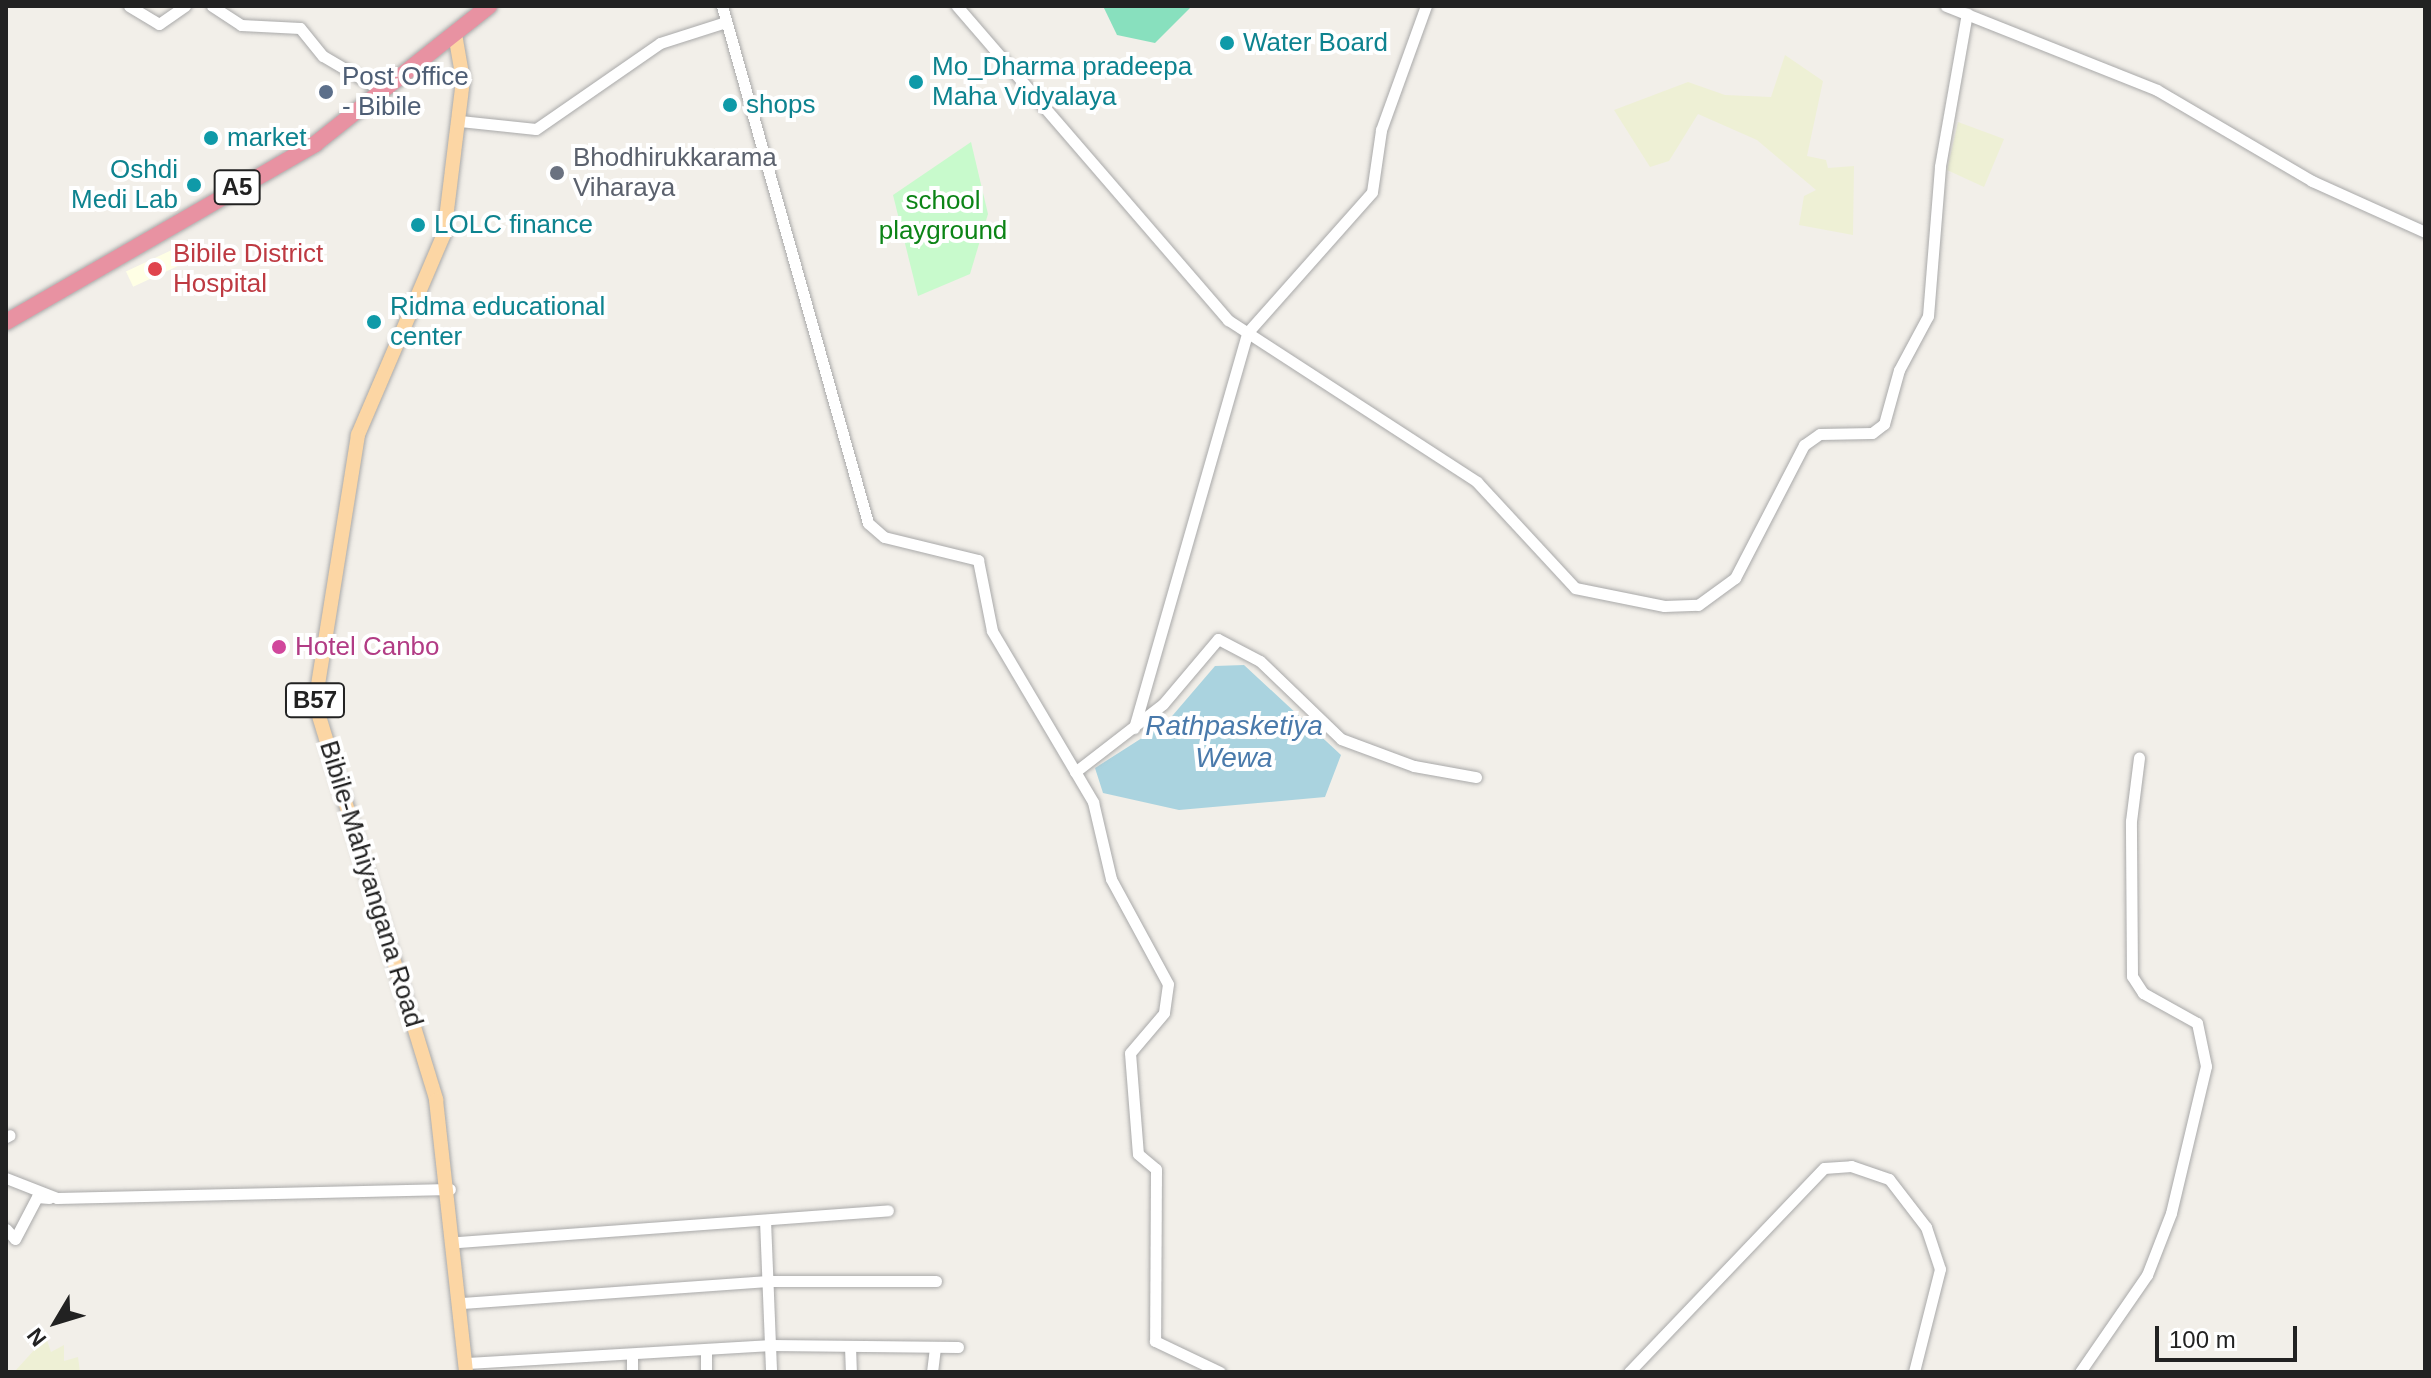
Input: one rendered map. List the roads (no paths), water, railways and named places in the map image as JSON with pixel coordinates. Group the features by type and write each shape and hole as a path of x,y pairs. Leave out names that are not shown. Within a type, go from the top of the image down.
{"highway":[{"name":"A5","path":"6,322 315,144 489,6"}],"main road":[{"name":"Bibile-Mahiyangana Road","path":"455,34 463,60 460,121 439,254 385,359 358,435 315,680 324,737 436,1100 457,1242 466,1368"}],"street":[{"path":"129,6 159,24 185,6"},
{"path":"212,6 241,25 300,28 323,56 381,90"},
{"path":"722,6 868,523 884,537 978,560 992,631 1093,802 1111,879 1168,984 1164,1013 1130,1053 1138,1154 1156,1169 1155,1341 1220,1372"},
{"path":"957,6 1105,184 1248,335 1477,482 1575,588 1664,606 1711,600 1735,578 1804,445 1820,434 1872,433 1884,424 1899,370 1928,316 1940,166 1967,13"},
{"path":"1134,728 1248,335 1372,192 1381,130 1426,6"},
{"path":"1946,6 2157,90 2312,181 2425,232"},
{"path":"460,121 536,129 660,43 726,22"},
{"path":"1075,772 1134,728 1186,680 1208,643 1228,640 1341,739 1414,766 1476,777"},
{"path":"2080,1372 2147,1275 2171,1213 2206,1066 2197,1023 2143,993 2132,976 2131,821 2139,758"},
{"path":"1629,1372 1824,1168 1851,1166 1889,1179 1926,1227 1940,1269 1914,1372"},
{"path":"7,1180 57,1198"},
{"path":"6,1229 15,1239 37,1197 450,1189"},
{"path":"457,1242 888,1210"},
{"path":"765,1220 771,1281 771,1372"},
{"path":"462,1303 771,1281 936,1281"},
{"path":"466,1368 562,1366 632,1354 771,1345 958,1347"},
{"path":"850,1346 851,1372"},
{"path":"932,1372 935,1347"},
{"path":"706,1349 706,1372"},
{"path":"632,1354 632,1372"}],"water":[{"name":"Rathpasketiya Wewa","path":"1244,665 1341,755 1325,797 1179,810 1103,793 1095,768 1167,722 1215,666"}],"place":[{"name":"Water Board","path":"1227,43"},
{"name":"Mo_Dharma pradeepa Maha Vidyalaya","path":"916,82"},
{"name":"Post Office - Bibile","path":"326,92"},
{"name":"shops","path":"730,105"},
{"name":"market","path":"211,138"},
{"name":"Bhodhirukkarama Viharaya","path":"557,173"},
{"name":"Oshdi Medi Lab","path":"194,185"},
{"name":"LOLC finance","path":"418,225"},
{"name":"Bibile District Hospital","path":"155,269"},
{"name":"Ridma educational center","path":"374,322"},
{"name":"Hotel Canbo","path":"279,647"}],"park label":[{"name":"school playground","path":"943,216"}]}
